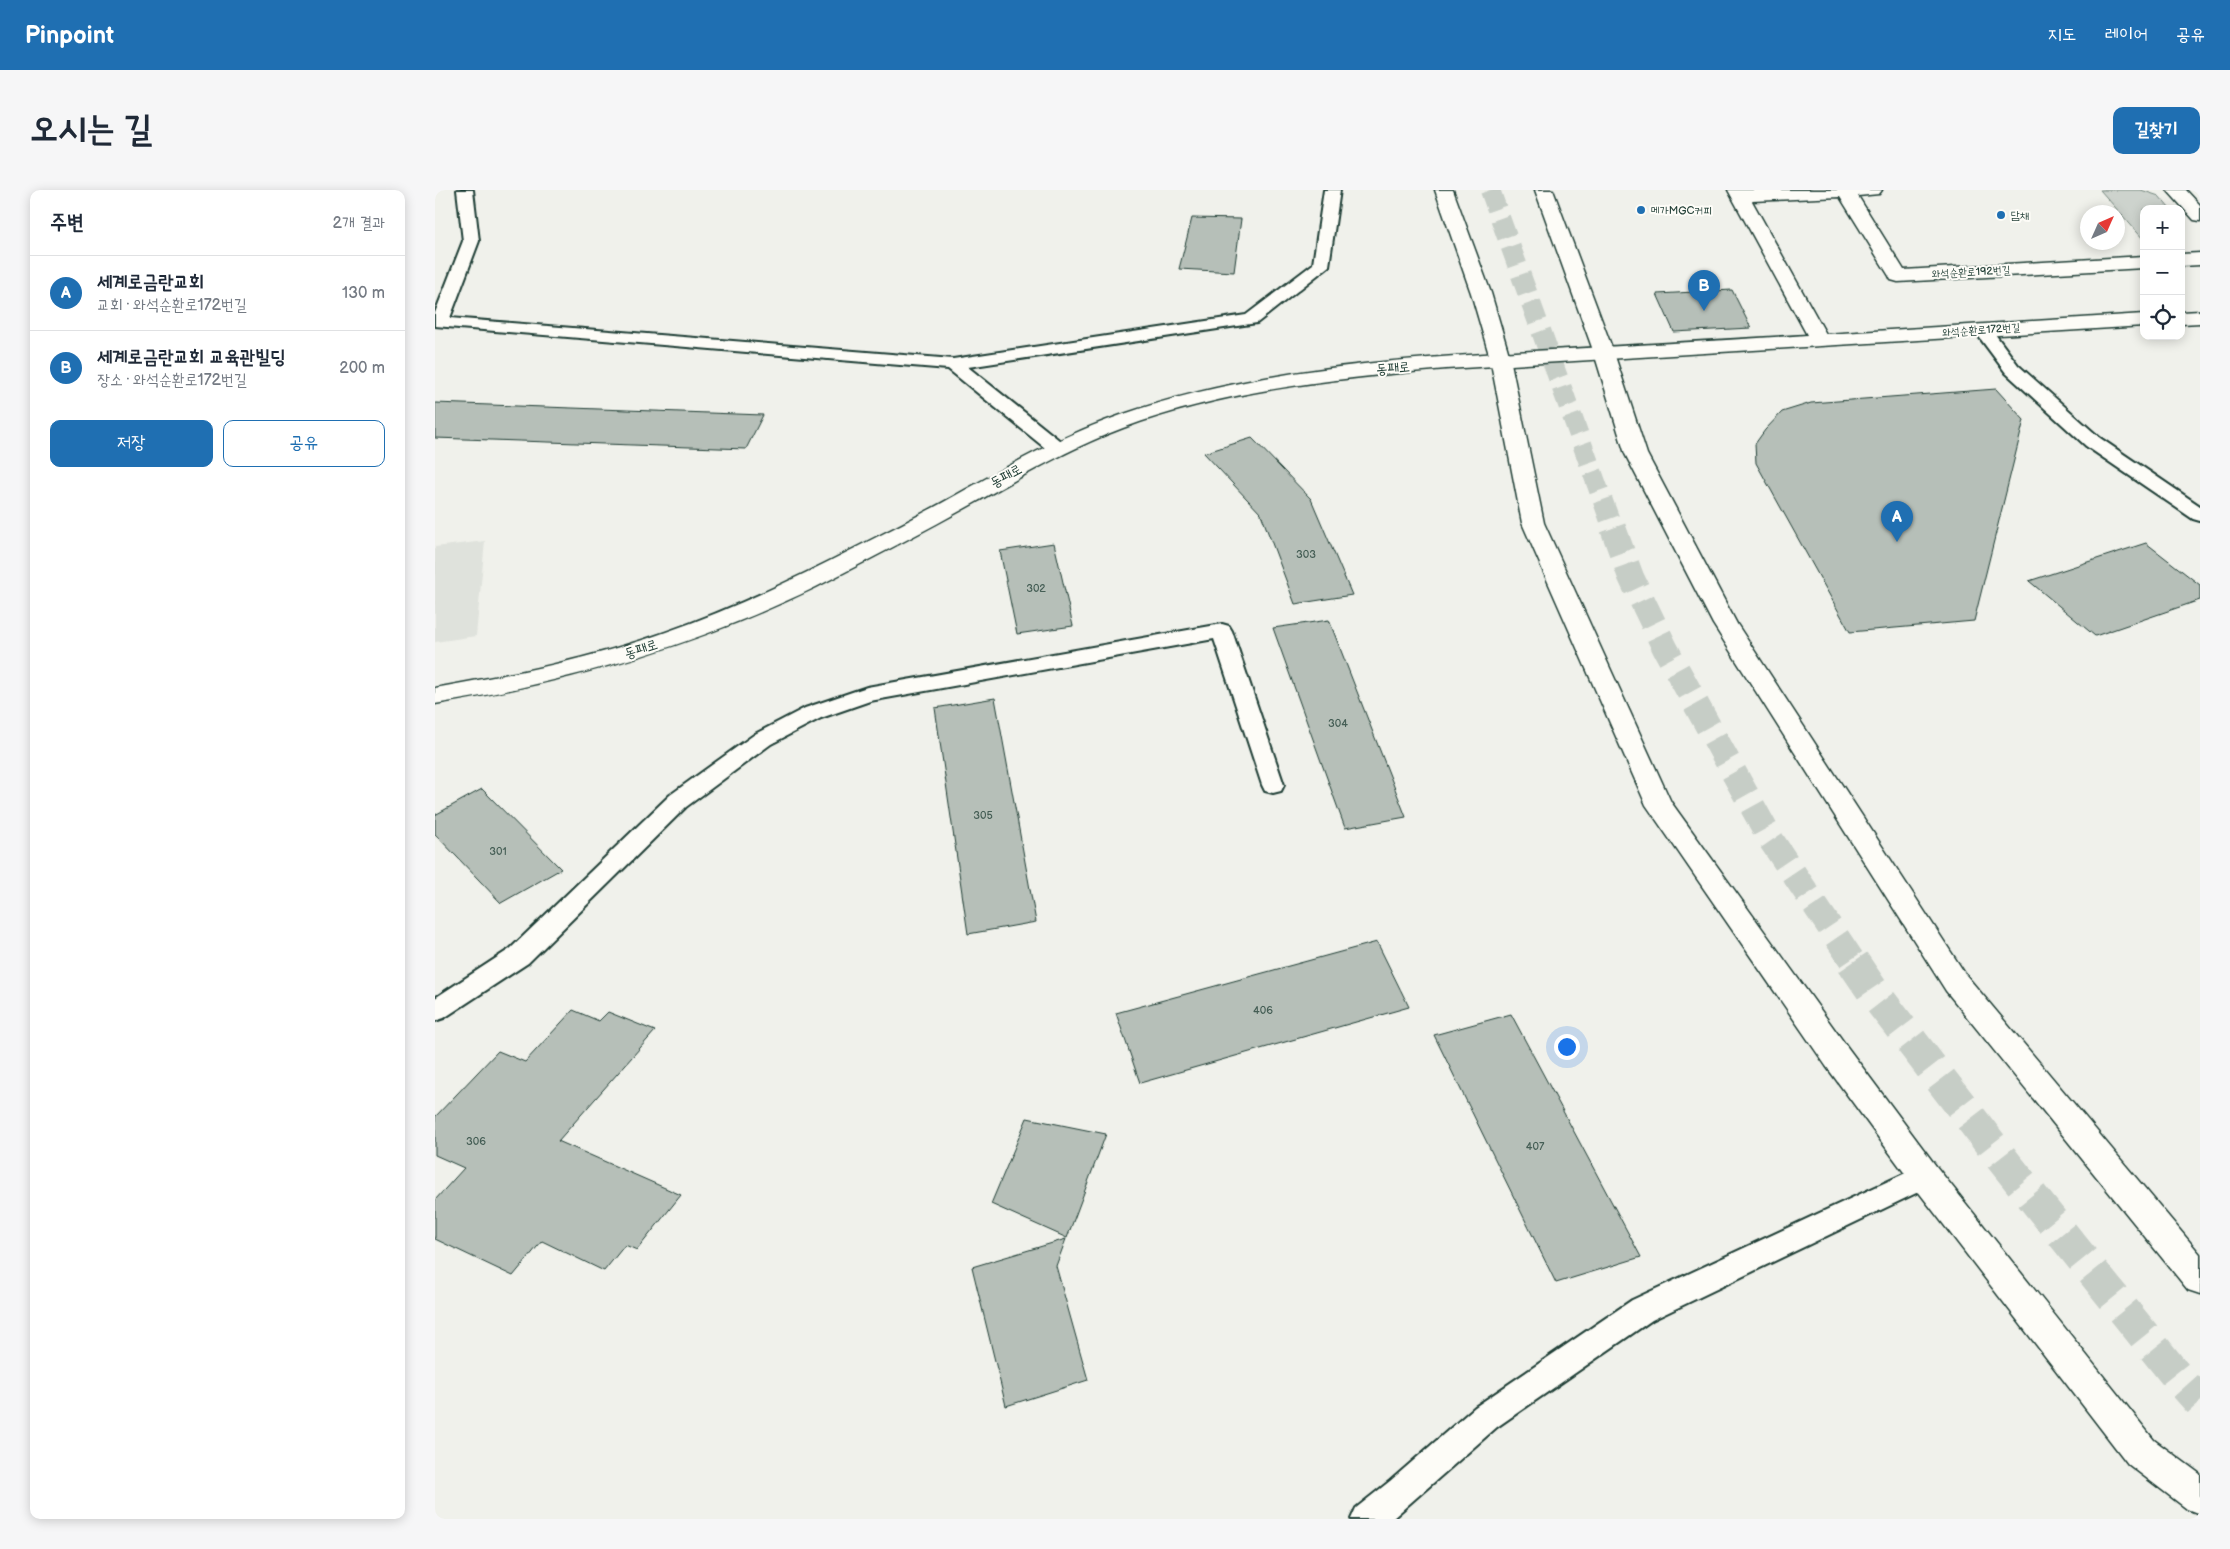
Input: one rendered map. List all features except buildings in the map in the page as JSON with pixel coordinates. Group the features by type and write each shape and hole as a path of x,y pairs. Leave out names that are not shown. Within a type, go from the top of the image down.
{"street":[{"path":"1444,190 1481,293 1500,358 1533,523 1659,805 1837,1057 1925,1176 2141,1452 2200,1496"},
{"path":"1544,190 1604,354 1636,454 1725,624 1956,983 2200,1279"},
{"path":"1819,340 1739,193 1873,190"},
{"path":"2176,190 2200,216"},
{"name":"와석순환로192번길","path":"1845,191 1898,276 2140,262"},
{"path":"2185,260 2200,259"},
{"path":"2185,318 2200,317"},
{"name":"와석순환로172번길","path":"1604,354 2140,320"},
{"name":"동패로","path":"435,696 483,689 598,663 713,625 821,575 1057,448 1110,426 1174,404 1249,386 1328,374 1500,358 1604,354"}],"lane":[{"path":"465,190 471,241 440,322 953,364 1251,319 1321,266 1332,190"},
{"path":"1983,330 2012,370 2093,442 2200,515"},
{"path":"953,364 1057,448"},
{"path":"435,1011 519,956 679,801 763,739 813,712 867,694 1222,631 1273,785"},
{"path":"1367,1519 1401,1492 1486,1417 1642,1310 1925,1176"}],"shaded area":[{"path":"2100,190 2141,190 2159,196 2167,205 2140,205 2140,235 2125,218 2125,205 2113,205"},
{"path":"485,541 476,636 435,642 435,547"}],"tunnel":[{"path":"1490,190 1613,529"},
{"path":"1613,528 1631,577 1665,648 1771,840 1854,963"},
{"path":"1853,962 1874,993 2006,1164 2175,1374 2200,1402"}],"place":[{"name":"메가MGC커피","path":"1641,210"},
{"name":"담채","path":"2001,215"},
{"name":"세계로금란교회 교육관빌딩","path":"1704,311"},
{"name":"세계로금란교회","path":"1897,542"}]}
